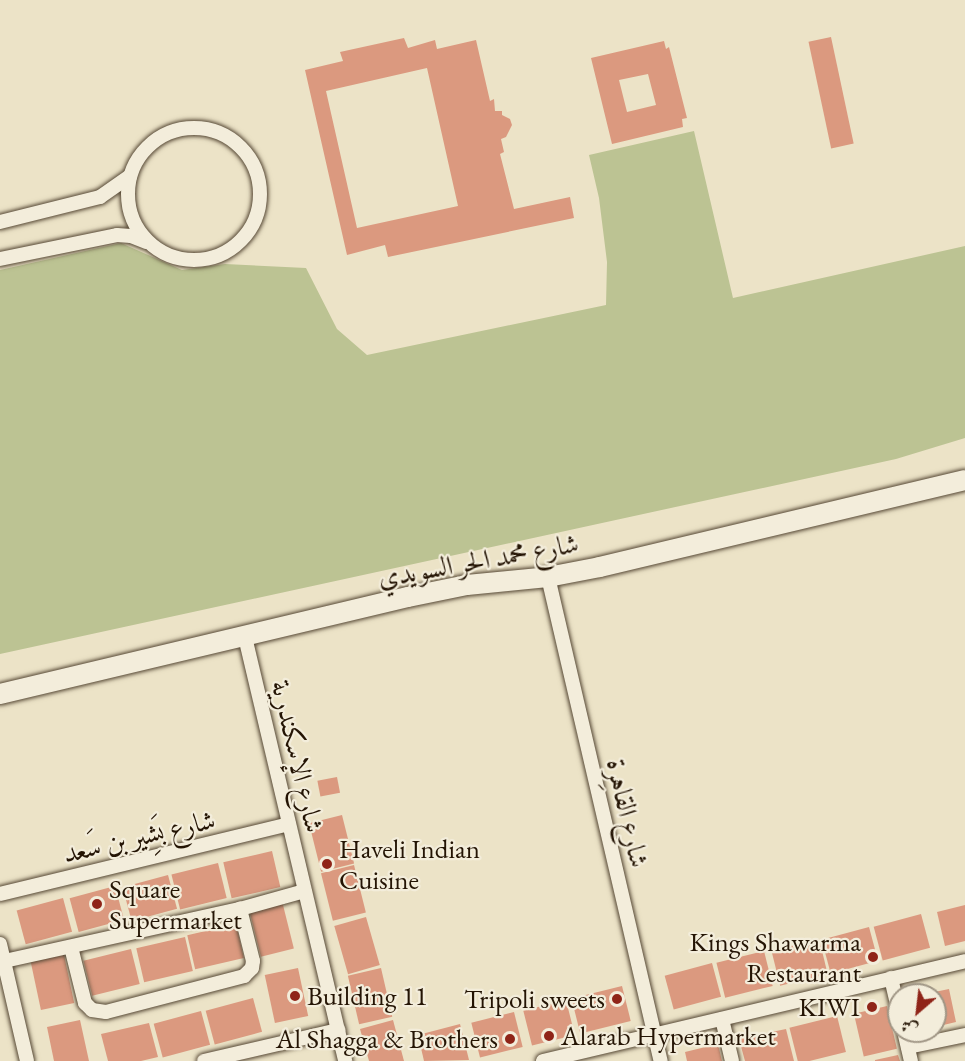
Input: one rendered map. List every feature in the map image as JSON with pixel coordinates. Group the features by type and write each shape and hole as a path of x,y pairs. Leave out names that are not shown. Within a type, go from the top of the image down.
{"street":[{"path":"0,259 117,235 131,236 169,255 190,260 212,258 231,249 247,234 257,215 260,194 257,172 246,153 230,139 211,130 189,128 168,133 147,147 137,159 130,176 128,194 130,213 138,230 151,244"},
{"path":"0,222 100,197 130,176"},
{"name":"شارع محمد الحر السويدي","path":"1,691 438,591 548,577 650,556 965,480"},
{"name":"شارع القاهِرة","path":"548,577 661,1061"},
{"name":"شارع الإسكندرية","path":"245,637 345,1061"},
{"name":"شارع بَشِير بن سَعد","path":"0,894 289,825"},
{"path":"2,962 240,909 305,891"},
{"path":"71,947 85,1003 96,1012 230,981 249,972 253,961 240,909"},
{"path":"0,944 2,962 27,1061"},
{"path":"543,1061 590,1056 654,1034 965,961"},
{"path":"891,978 892,983"},
{"path":"722,1018 732,1061"},
{"path":"204,1061 338,1030"},
{"path":"909,1054 965,1035"}],"green space":[{"path":"694,131 733,298 965,246 965,438 896,459 0,654 0,270 121,243 182,270 225,264 306,268 337,329 367,355 606,305 607,262 599,198 589,155"}],"building":[{"path":"831,37 854,144 831,148 809,42"},
{"path":"404,38 408,48 435,40 437,49 476,40 490,101 494,99 495,111 502,111 502,115 510,119 512,125 506,137 501,139 504,152 500,154 514,209 570,197 574,218 388,257 385,245 347,255 305,70 343,61 340,52","holes":["427,68 458,206 357,228 326,91"]},
{"path":"664,41 666,49 669,47 687,118 682,119 683,127 612,144 591,58","holes":["648,74 656,105 627,112 619,80"]},
{"path":"337,777 340,793 320,797 317,781"},
{"path":"342,815 354,864 321,872 309,823"},
{"path":"272,851 280,887 232,898 223,862"},
{"path":"218,863 227,898 180,910 171,875"},
{"path":"354,865 366,913 333,921 321,873"},
{"path":"168,875 177,909 132,921 123,887"},
{"path":"115,886 124,920 79,932 70,898"},
{"path":"63,898 72,932 26,944 17,910"},
{"path":"282,901 294,949 261,957 249,909"},
{"path":"965,905 965,941 945,946 937,912"},
{"path":"921,914 930,948 883,960 874,927"},
{"path":"366,917 380,965 348,974 334,926"},
{"path":"236,924 244,958 195,969 187,935"},
{"path":"869,927 878,961 831,973 822,940"},
{"path":"185,937 193,971 144,982 136,948"},
{"path":"819,939 828,974 780,986 771,951"},
{"path":"131,949 140,984 92,996 83,961"},
{"path":"764,951 773,986 725,998 716,963"},
{"path":"64,955 74,1003 41,1010 31,962"},
{"path":"712,963 721,997 674,1009 665,976"},
{"path":"298,968 308,1016 275,1023 265,975"},
{"path":"381,968 392,1017 359,1024 348,976"},
{"path":"622,986 631,1021 580,1034 572,999"},
{"path":"947,989 949,989 956,1022 947,1024"},
{"path":"253,998 262,1032 215,1044 206,1011"},
{"path":"566,1000 575,1035 532,1046 523,1011"},
{"path":"887,1006 887,1043 896,1043 897,1049 864,1057 854,1014"},
{"path":"201,1011 210,1045 163,1057 154,1024"},
{"path":"514,1012 523,1047 480,1058 471,1023"},
{"path":"837,1016 846,1052 809,1061 798,1061 789,1028"},
{"path":"80,1020 89,1061 54,1061 47,1027"},
{"path":"393,1020 404,1061 369,1061 360,1029"},
{"path":"149,1023 158,1057 141,1061 108,1061 101,1034"},
{"path":"460,1024 469,1060 424,1061 418,1035"},
{"path":"786,1029 794,1061 745,1061 739,1039"},
{"path":"718,1044 722,1061 687,1061 685,1052"},
{"path":"898,1055 900,1061 875,1061 875,1060"}],"place":[{"name":"Haveli Indian Cuisine","path":"327,864"},
{"name":"Square Supermarket","path":"97,904"},
{"name":"Kings Shawarma Restaurant","path":"873,957"},
{"name":"Building 11","path":"295,996"},
{"name":"Tripoli sweets","path":"617,999"},
{"name":"KIWI","path":"872,1007"},
{"name":"Alarab Hypermarket","path":"549,1036"},
{"name":"Al Shagga & Brothers","path":"510,1039"}]}
